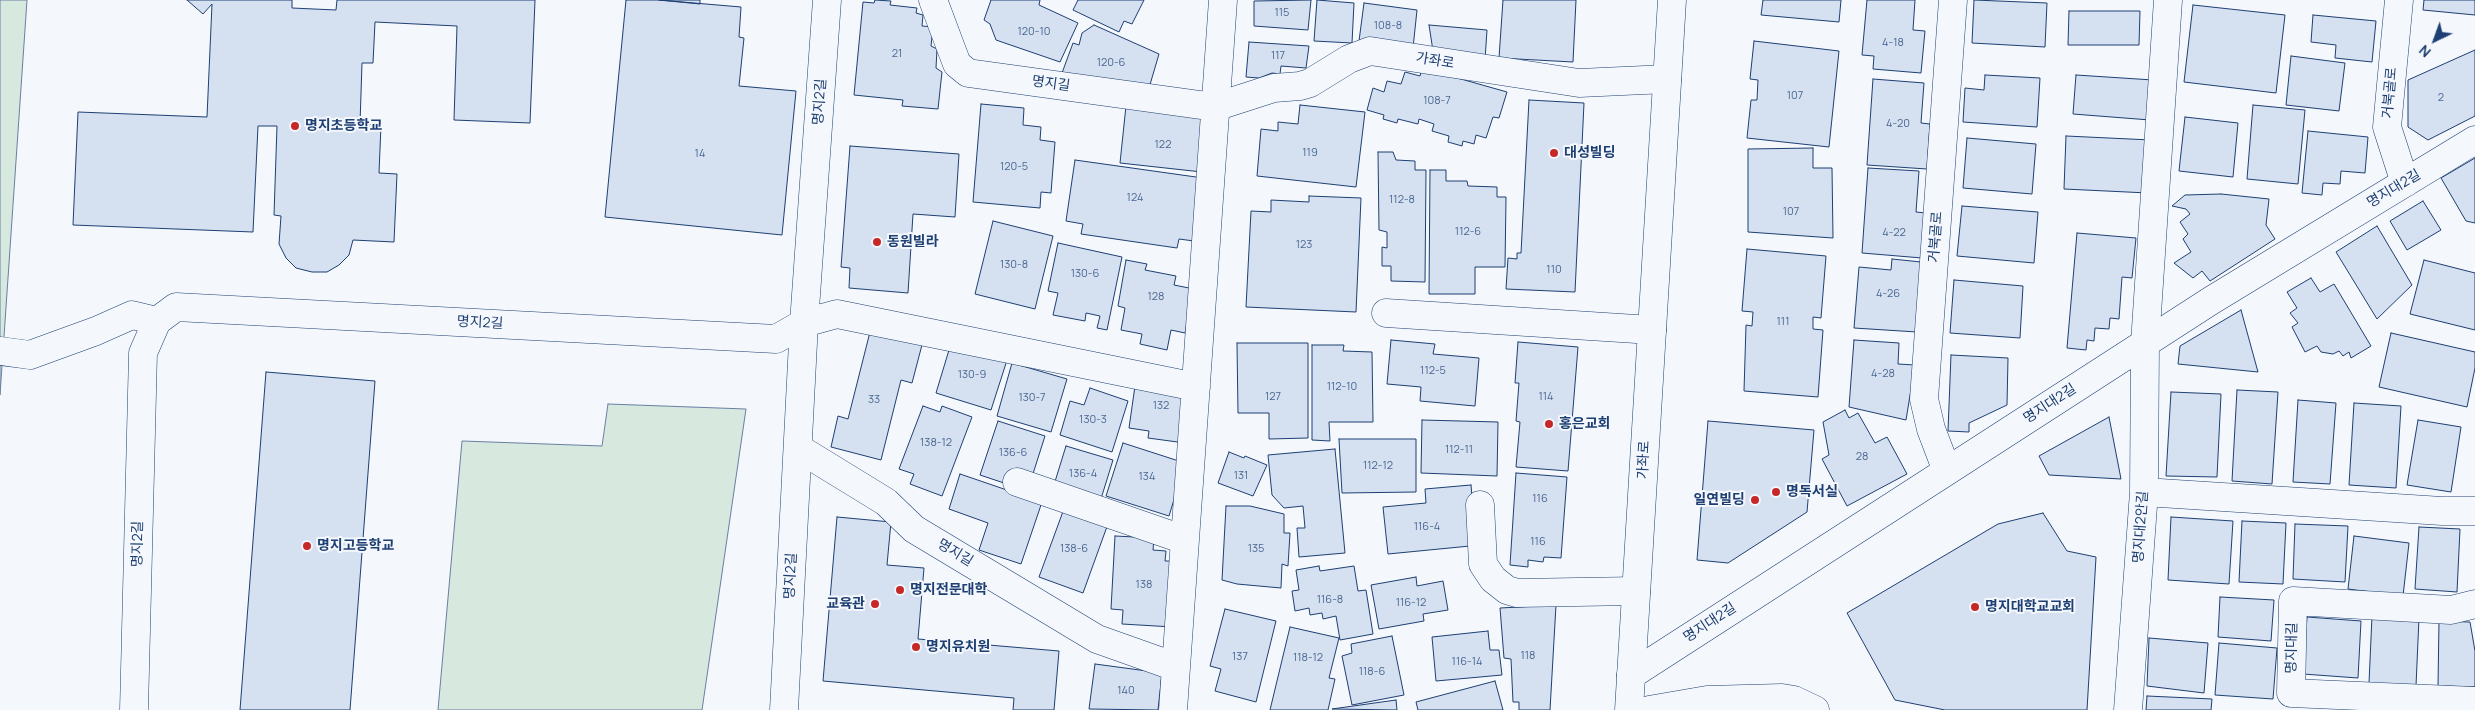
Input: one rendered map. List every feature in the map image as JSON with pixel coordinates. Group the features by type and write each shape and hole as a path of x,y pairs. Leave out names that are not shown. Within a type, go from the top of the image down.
{"street":[{"name":"명지2길","path":"784,710 804,323 827,0"},
{"name":"명지길","path":"933,0 957,64 968,72 1216,107"},
{"name":"명지길","path":"1179,695 1185,540 1223,0"},
{"name":"가좌로","path":"1629,710 1672,0"},
{"name":"거북골로","path":"1947,470 1931,428 1924,399 1952,0"},
{"path":"2145,343 2168,0"},
{"name":"거북골로","path":"2399,0 2387,127 2405,183"},
{"name":"가좌로","path":"1216,107 1274,88 1300,86 1310,83 1349,59 1370,51 1579,83 1667,79"},
{"name":"명지대2길","path":"1630,675 2145,343 2475,140"},
{"name":"명지2길","path":"134,710 143,353 157,321 176,306 776,338 804,323"},
{"path":"1386,313 1652,330"},
{"path":"804,323 837,314 1196,387"},
{"path":"0,350 30,354 96,331 132,315 157,321"},
{"name":"명지대2안길","path":"2128,710 2144,492 2145,343"},
{"name":"명지길","path":"798,448 886,502 914,529 1097,639 1179,695"},
{"path":"1017,482 1185,540"},
{"path":"2144,492 2442,511 2475,511"},
{"path":"1480,505 1483,564 1493,579 1507,590 1517,594 1636,591"},
{"name":"명지대길","path":"2475,604 2451,610 2293,601 2290,693 2475,701"},
{"path":"1649,710 1707,700 1788,698 1815,710"}],"shaded area":[{"path":"0,0 27,0 0,395"},
{"path":"608,404 746,409 702,710 438,710 462,441 602,446"}],"building":[{"path":"187,0 292,0 292,8 336,10 337,0 535,0 530,123 454,120 457,26 375,22 373,63 362,63 360,124 381,125 379,173 397,174 394,242 353,240 349,255 339,265 327,272 312,272 296,268 286,258 279,244 281,216 274,215 277,126 258,126 253,232 73,225 78,112 207,117 212,4 203,14"},
{"path":"626,0 659,0 741,7 739,37 744,38 739,86 796,91 782,235 605,217"},
{"path":"659,0 700,0 700,4"},
{"path":"875,0 891,1 890,5 917,8 916,13 923,15 922,26 933,27 931,46 937,49 936,68 942,72 938,109 902,106 903,100 854,95 863,2 874,3"},
{"path":"991,0 1040,0 1039,5 1078,23 1060,62 996,40 990,24 984,20"},
{"path":"1078,0 1144,0 1132,24 1124,21 1119,32 1073,10"},
{"path":"1311,0 1308,30 1254,26 1254,1"},
{"path":"1317,0 1354,3 1352,43 1314,41"},
{"path":"1503,0 1576,0 1573,62 1499,58"},
{"path":"1763,0 1841,0 1839,22 1761,15"},
{"path":"1867,0 1915,0 1913,30 1925,31 1921,73 1873,69 1874,56 1862,55"},
{"path":"1974,0 2047,3 2045,47 1972,43"},
{"path":"2424,0 2475,0 2475,15 2423,10"},
{"path":"1364,3 1417,10 1413,48 1359,41"},
{"path":"2193,5 2285,15 2276,93 2184,82"},
{"path":"2069,11 2140,11 2139,45 2068,45"},
{"path":"2313,15 2376,21 2372,62 2335,58 2336,45 2311,42"},
{"path":"1094,25 1159,54 1149,88 1062,73 1073,43 1079,45 1082,33"},
{"path":"1429,25 1487,30 1485,60 1433,51"},
{"path":"1754,41 1839,51 1829,147 1747,138 1751,100 1757,100 1758,80 1750,79"},
{"path":"1249,42 1309,46 1306,68 1281,66 1280,74 1272,73 1259,78 1246,77"},
{"path":"2475,50 2475,116 2428,140 2408,127 2408,80"},
{"path":"2291,56 2345,63 2339,111 2286,105"},
{"path":"1422,68 1507,92 1499,118 1493,117 1486,138 1476,135 1474,144 1463,141 1462,146 1448,142 1449,136 1432,131 1434,124 1419,119 1418,124 1398,119 1397,123 1383,119 1384,115 1367,110 1373,88 1384,92 1387,81 1401,84 1405,72 1420,76"},
{"path":"1985,75 2040,78 2037,127 1963,122 1965,88 1984,90"},
{"path":"2076,75 2153,80 2150,120 2073,114"},
{"path":"1873,79 1924,83 1921,123 1930,124 1927,169 1867,165"},
{"name":"대성빌딩","path":"1529,100 1584,103 1575,292 1506,289 1508,258 1517,259 1517,253 1521,253"},
{"path":"981,104 1024,108 1023,125 1041,127 1040,140 1055,142 1051,193 1041,192 1040,208 973,202"},
{"path":"1300,105 1365,112 1356,187 1257,176 1261,129 1278,131 1278,122 1298,124"},
{"path":"2253,105 2305,110 2298,184 2247,179"},
{"path":"1126,106 1201,115 1202,172 1120,163"},
{"path":"2185,117 2238,123 2233,177 2179,171"},
{"path":"2308,131 2368,137 2365,173 2341,171 2340,184 2323,183 2322,195 2302,193"},
{"path":"2066,136 2151,140 2148,193 2064,189"},
{"path":"1967,138 2036,144 2032,194 1963,188"},
{"name":"동원빌라","path":"850,146 959,154 955,217 913,214 908,293 849,288 850,268 841,267"},
{"path":"1813,148 1813,168 1832,168 1833,238 1748,232 1748,149"},
{"path":"1378,152 1393,152 1396,160 1415,161 1415,170 1426,170 1425,282 1391,281 1391,266 1382,266 1382,247 1387,248 1387,232 1379,230"},
{"path":"2475,158 2475,223 2466,221 2441,178"},
{"path":"1075,160 1203,178 1194,241 1179,239 1177,248 1081,234 1083,224 1066,221"},
{"path":"1868,168 1919,171 1916,212 1926,213 1922,258 1862,253"},
{"path":"1430,170 1446,170 1446,181 1467,181 1468,186 1497,187 1497,197 1506,197 1505,267 1475,267 1475,294 1429,294"},
{"path":"2221,194 2269,199 2266,225 2275,239 2210,281 2202,271 2193,278 2174,263 2191,252 2183,239 2188,234 2180,222 2190,214 2186,209 2172,206 2185,195"},
{"path":"1309,196 1361,198 1356,312 1246,307 1251,211 1271,212 1271,200 1309,202"},
{"path":"2423,201 2441,230 2407,250 2390,221"},
{"path":"1962,206 2038,212 2034,263 1957,256"},
{"path":"993,221 1053,236 1035,309 975,294"},
{"path":"2377,226 2412,285 2377,319 2336,252"},
{"path":"2077,233 2136,238 2132,278 2122,277 2119,319 2110,318 2109,329 2095,328 2094,341 2087,340 2086,350 2067,348"},
{"path":"1058,243 1122,257 1107,330 1097,328 1100,316 1086,313 1085,321 1053,315 1058,293 1048,291"},
{"path":"1747,249 1826,256 1821,318 1813,317 1813,329 1823,330 1818,397 1744,391 1746,325 1752,326 1753,312 1742,311"},
{"path":"1892,259 1921,262 1917,332 1854,328 1859,267 1891,270"},
{"path":"1126,260 1147,264 1145,270 1176,276 1174,285 1194,289 1185,333 1171,330 1167,350 1140,344 1142,334 1121,330 1125,308 1118,306"},
{"path":"2424,260 2475,273 2475,330 2410,314"},
{"path":"2311,278 2320,292 2334,284 2371,346 2351,358 2349,352 2343,356 2339,351 2333,354 2321,352 2317,346 2305,352 2292,327 2298,323 2290,313 2297,308 2287,292"},
{"path":"1954,280 2023,286 2020,338 1950,333"},
{"path":"2241,310 2258,372 2178,364 2180,346"},
{"path":"871,328 923,341 912,383 901,380 881,460 831,447 838,416 848,419"},
{"path":"2391,333 2475,352 2475,368 2467,407 2379,387"},
{"path":"952,340 1008,357 991,410 936,393"},
{"path":"1391,340 1435,344 1433,354 1479,358 1475,406 1420,401 1421,387 1387,384"},
{"path":"1854,340 1899,343 1898,364 1915,365 1906,420 1849,407"},
{"path":"1518,342 1578,347 1568,471 1516,467 1520,422 1516,421 1519,383 1515,383"},
{"path":"1237,343 1308,343 1308,438 1269,439 1269,413 1238,413"},
{"path":"1312,345 1344,345 1343,351 1372,352 1373,422 1329,422 1330,441 1312,440"},
{"path":"1951,355 2008,358 2007,405 1969,423 1969,432 1948,431"},
{"path":"1012,363 1067,379 1051,432 997,416"},
{"name":"명지고등학교","path":"266,372 375,381 350,710 240,710"},
{"path":"1136,379 1192,392 1185,443 1148,438 1149,431 1129,428"},
{"path":"1090,388 1128,401 1112,452 1060,435 1070,401 1084,405"},
{"path":"2237,390 2278,392 2272,484 2232,481"},
{"path":"2171,392 2221,394 2217,477 2166,476"},
{"path":"2298,400 2336,403 2330,484 2293,482"},
{"path":"2354,403 2401,406 2396,488 2349,485"},
{"path":"923,406 940,412 942,406 972,417 942,496 910,484 914,474 899,469"},
{"path":"1845,410 1849,418 1858,413 1875,443 1887,437 1907,474 1847,506 1822,459 1829,455 1823,422"},
{"path":"2109,417 2121,479 2049,475 2039,456"},
{"path":"1422,420 1498,422 1497,476 1421,473"},
{"path":"2418,420 2461,427 2451,492 2407,485"},
{"path":"998,421 1045,436 1031,480 1010,485 980,475"},
{"name":"일연빌딩","path":"1708,421 1814,430 1807,512 1728,563 1697,560"},
{"path":"1339,439 1416,439 1416,492 1342,493"},
{"path":"1123,443 1185,463 1169,516 1106,496"},
{"path":"1066,446 1113,460 1100,502 1053,488"},
{"path":"1335,449 1345,553 1299,557 1297,528 1305,528 1303,506 1284,508 1272,495 1268,455"},
{"path":"1229,452 1267,465 1253,496 1218,483"},
{"path":"1516,473 1567,477 1561,558 1544,557 1543,562 1528,560 1528,567 1510,565"},
{"path":"960,474 1042,502 1021,564 979,550 988,523 949,509"},
{"path":"1471,485 1473,508 1470,546 1388,554 1383,507 1426,503 1425,489"},
{"path":"1065,506 1109,521 1083,593 1039,577"},
{"path":"1226,506 1250,506 1284,514 1284,533 1290,533 1288,566 1282,564 1281,588 1237,584 1222,580"},
{"name":"명지대학교교회","path":"2043,513 2067,551 2096,557 2087,710 1945,710 1895,700 1847,613 1998,524"},
{"name":"교육관","path":"837,517 891,522 887,565 924,568 918,639 1059,651 1054,710 1013,710 1014,698 823,681"},
{"path":"2171,517 2233,521 2229,584 2168,580"},
{"path":"2242,521 2286,523 2283,584 2239,582"},
{"path":"2295,524 2348,526 2345,582 2293,579"},
{"path":"2419,527 2460,529 2457,592 2415,589"},
{"path":"1115,536 1154,538 1153,550 1166,551 1165,561 1177,561 1173,627 1122,624 1123,610 1111,609"},
{"path":"2354,536 2409,543 2403,596 2348,589"},
{"path":"1319,566 1320,571 1354,566 1358,591 1366,590 1373,634 1340,640 1336,616 1323,619 1322,613 1310,615 1309,608 1295,611 1292,591 1299,590 1296,570"},
{"path":"1416,577 1417,586 1443,581 1448,610 1423,614 1424,621 1379,629 1371,585"},
{"path":"2220,597 2274,600 2271,641 2218,637"},
{"path":"1556,605 1550,710 1519,710 1519,702 1513,702 1511,659 1504,658 1500,608"},
{"path":"1225,609 1276,621 1256,702 1215,691 1221,669 1210,666"},
{"path":"2372,616 2419,618 2416,686 2369,683"},
{"path":"2307,617 2361,621 2358,678 2303,674"},
{"path":"2439,621 2470,622 2475,651 2475,687 2438,686"},
{"path":"1290,627 1339,638 1329,678 1335,679 1328,710 1270,710"},
{"path":"1488,631 1490,650 1499,650 1502,675 1436,681 1432,637"},
{"path":"1392,636 1404,695 1352,705 1342,656 1352,653 1351,644"},
{"path":"2149,638 2208,643 2204,693 2147,686"},
{"path":"2219,643 2277,648 2273,699 2215,695"},
{"path":"1095,664 1162,673 1158,710 1089,709"},
{"path":"1495,681 1503,710 1418,710 1416,702"},
{"path":"2147,696 2212,699 2211,710 2146,710"},
{"path":"1396,700 1397,710 1332,709"}],"place":[{"name":"명지초등학교","path":"295,126"},
{"name":"대성빌딩","path":"1554,153"},
{"name":"동원빌라","path":"877,242"},
{"name":"홍은교회","path":"1549,424"},
{"name":"명독서실","path":"1776,492"},
{"name":"일연빌딩","path":"1755,500"},
{"name":"명지고등학교","path":"307,546"},
{"name":"명지전문대학","path":"900,590"},
{"name":"교육관","path":"875,604"},
{"name":"명지대학교교회","path":"1975,607"},
{"name":"명지유치원","path":"916,647"}]}
